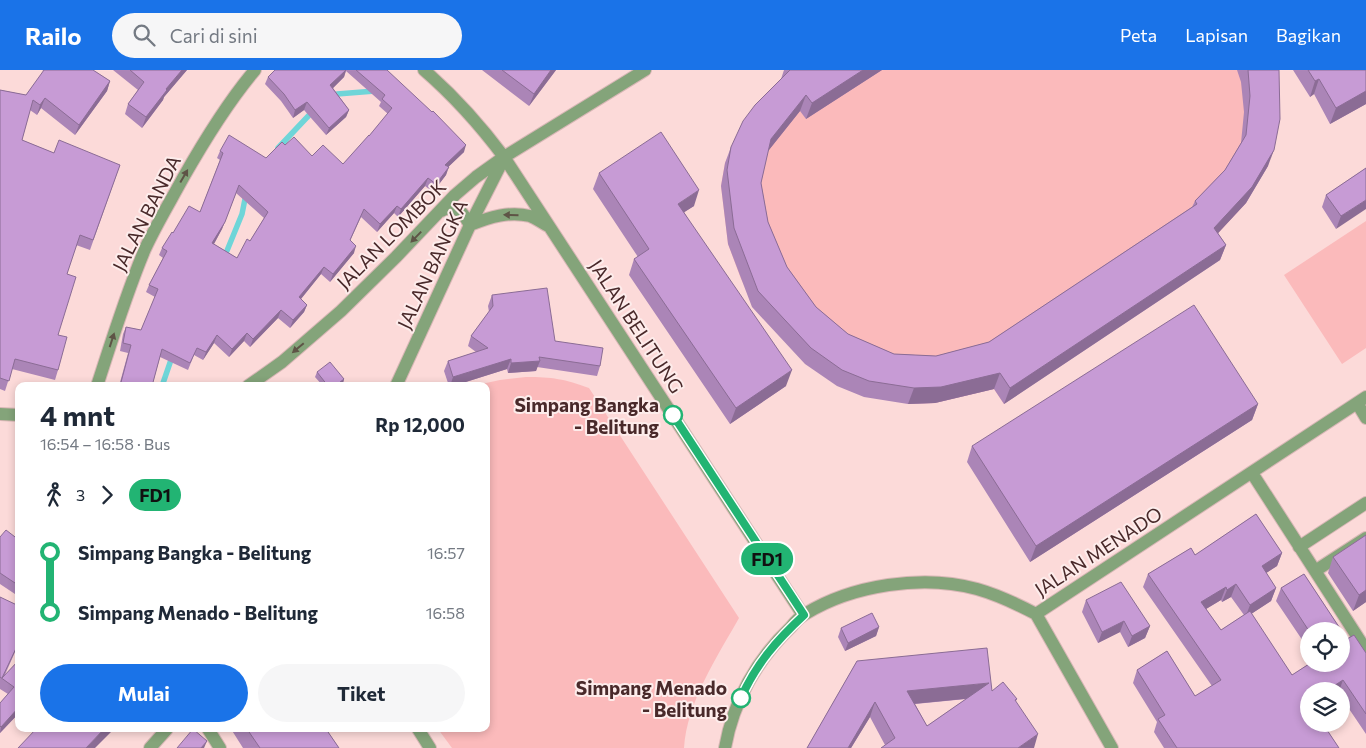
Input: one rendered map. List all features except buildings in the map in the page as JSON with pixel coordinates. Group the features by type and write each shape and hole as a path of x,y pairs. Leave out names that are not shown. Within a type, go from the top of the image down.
{"street":[{"name":"JALAN BANDA","path":"98,382 131,284 150,238 202,145 224,110 255,70"},
{"name":"JALAN BELITUNG","path":"424,70 446,89 486,133 504,157 804,615"},
{"name":"JALAN LOMBOK","path":"254,382 282,362 341,311 455,195 476,177 504,157 645,70"},
{"name":"JALAN BANGKA","path":"398,382 470,225 504,157"},
{"path":"441,210 450,207 458,210 470,225 490,217 508,213 531,216 550,227"},
{"path":"1362,400 1366,418"},
{"name":"JALAN MENADO","path":"725,748 736,709 748,682 770,650 782,635 804,615 835,598 869,588 904,583 940,583 976,589 1009,600 1036,614 1362,400"},
{"path":"0,414 15,415"},
{"path":"1252,472 1366,650"},
{"path":"1299,547 1366,503"},
{"path":"1315,571 1366,538"},
{"path":"1036,614 1112,748"},
{"path":"150,748 164,732"},
{"path":"210,732 220,748"},
{"path":"420,732 430,748"}],"shaded area":[{"path":"796,70 1268,70 1246,203 1209,243 1004,404 994,389 935,403 908,404 755,306 741,279 728,244 721,186 725,163 737,137"},
{"path":"1366,221 1366,348 1342,364 1284,275"},
{"path":"543,377 573,382 589,388 739,618 704,680 686,731 684,748 452,748 440,732 490,732 490,382"}],"waterway":[{"path":"332,97 337,94 375,91"},
{"path":"278,148 313,111"},
{"path":"224,258 242,214 246,194"},
{"path":"163,382 172,357"}],"bus line":[{"name":"FD1","path":"673,415 804,615 782,635 763,658 748,682 741,698"}],"place":[{"name":"Simpang Bangka - Belitung","path":"673,415"},
{"name":"Simpang Menado - Belitung","path":"741,698"}]}
